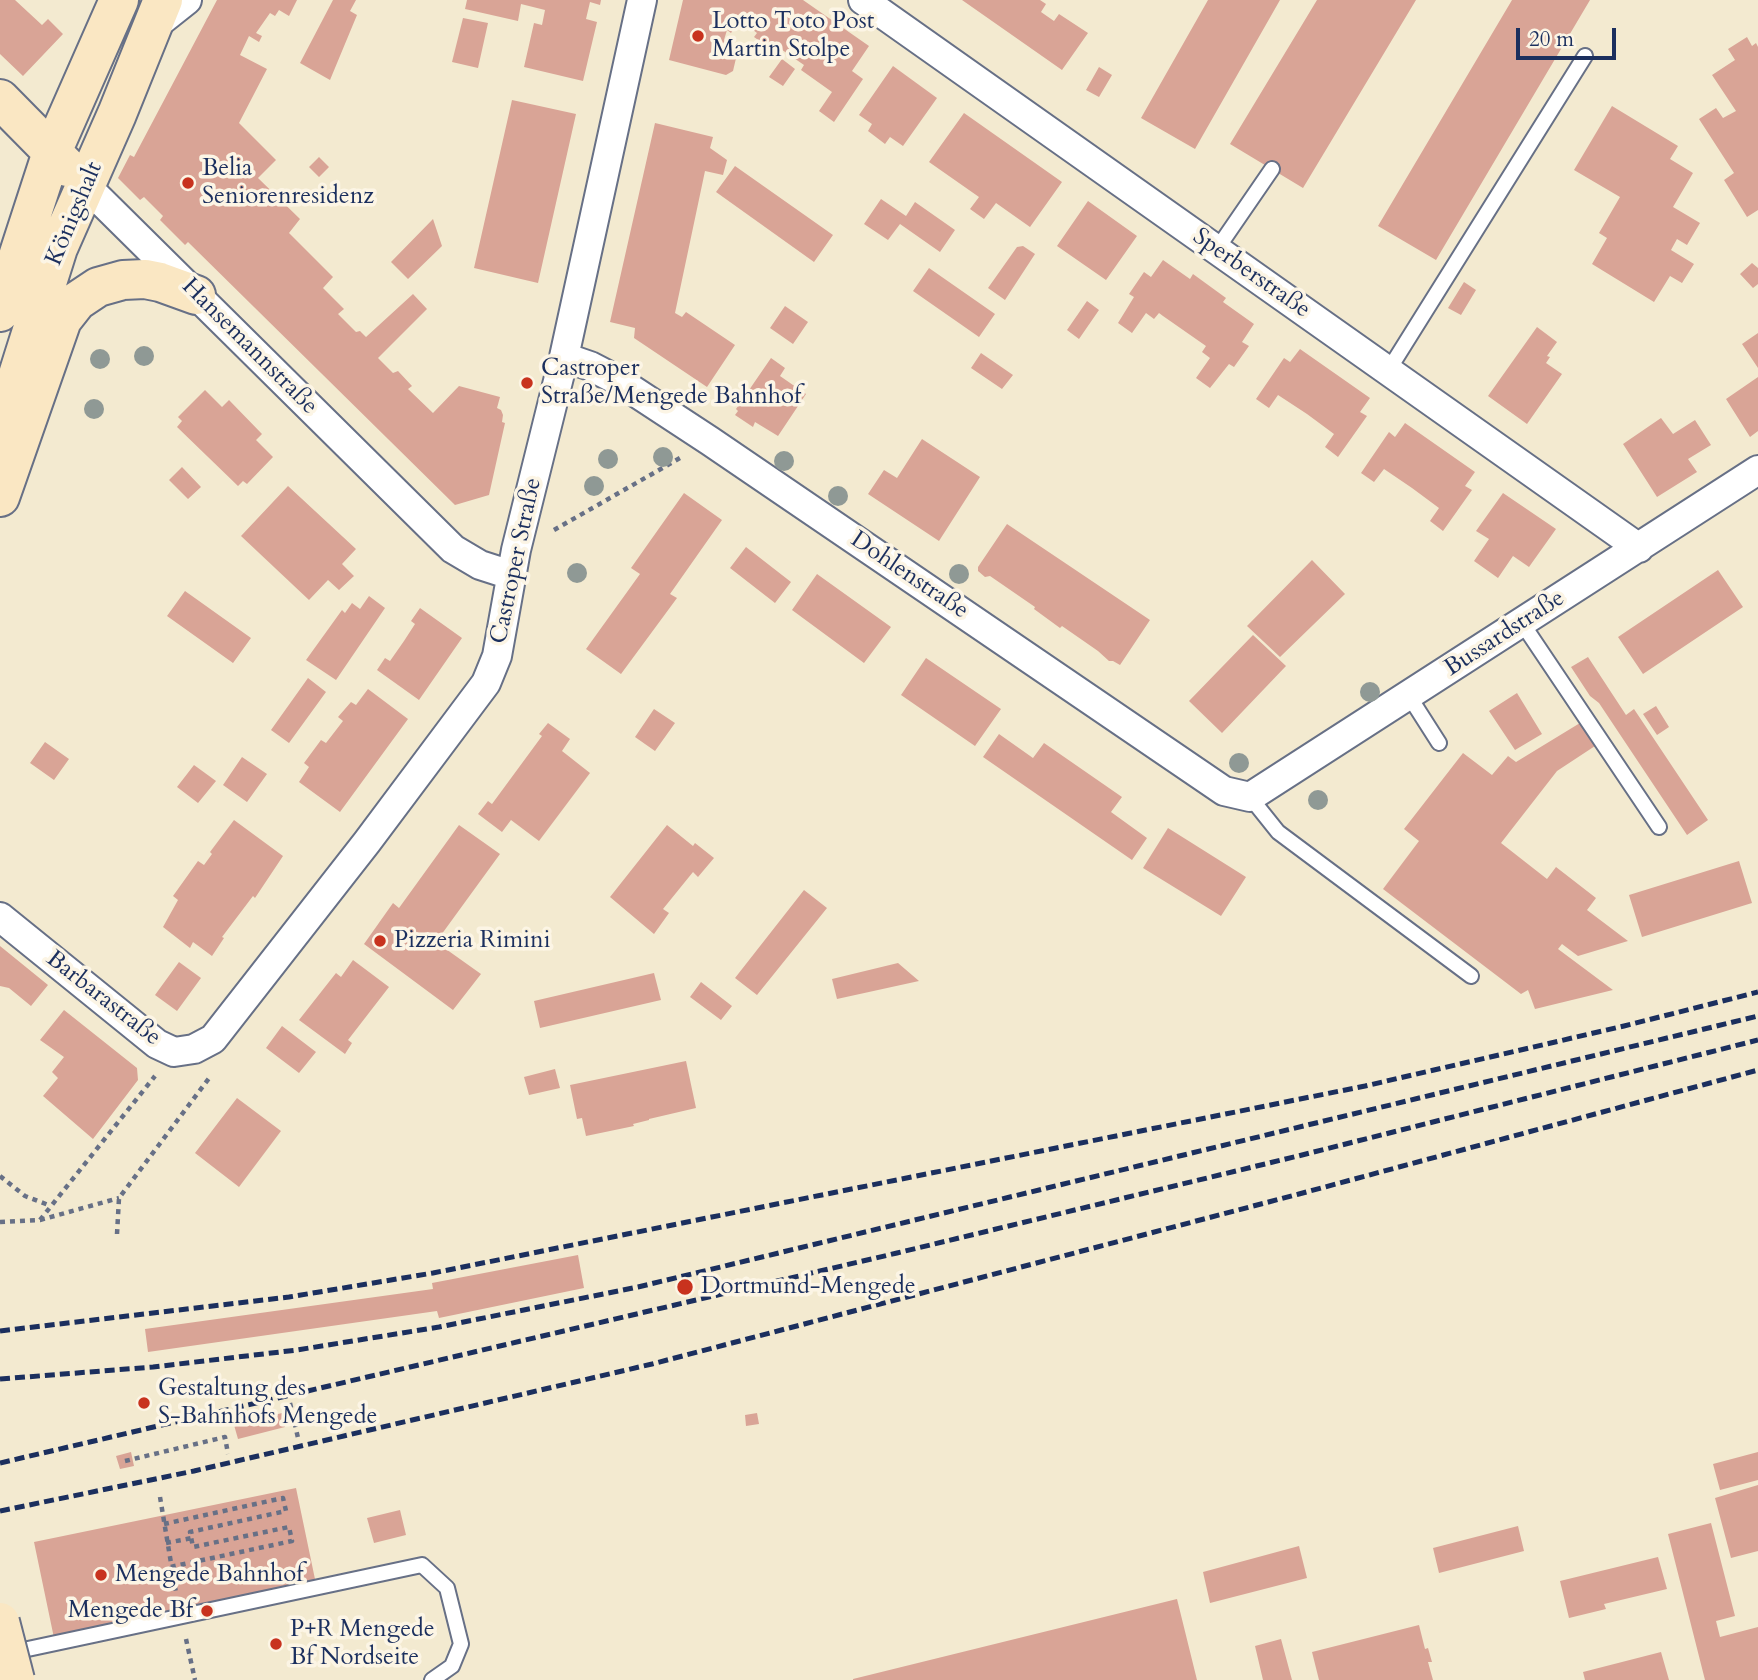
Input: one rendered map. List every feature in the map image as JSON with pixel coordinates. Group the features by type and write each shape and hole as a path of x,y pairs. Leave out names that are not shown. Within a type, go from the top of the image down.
{"main road":[{"name":"Königshalt","path":"0,312 52,152 119,0"},
{"name":"Königshalt","path":"0,432 58,248 157,15"},
{"name":"Hansemannstraße","path":"0,99 86,186"},
{"path":"0,497 62,320 77,301 98,287 123,280 145,279 160,282 196,295"},
{"path":"0,1622 15,1680"}],"street":[{"path":"157,15 187,0"},
{"name":"Castroper Straße","path":"213,1039 367,842 486,682 497,656 514,563 564,357 642,0"},
{"name":"Sperberstraße","path":"863,0 1639,548"},
{"name":"Hansemannstraße","path":"86,186 453,549 480,565 514,563"},
{"name":"Dohlenstraße","path":"564,357 617,380 710,440 1224,790 1250,797"},
{"name":"Bussardstraße","path":"1250,797 1758,470"},
{"name":"Barbarastraße","path":"0,917 157,1044 174,1052 194,1049 213,1039"}],"lane":[{"path":"1388,371 1586,56"},
{"path":"1217,250 1272,169"},
{"path":"1522,623 1659,827"},
{"path":"1409,696 1439,743"},
{"path":"1250,797 1278,832 1471,976"},
{"path":"0,1654 422,1564 447,1588 461,1644 452,1666 432,1680"}],"path":[{"path":"514,563 710,440"},
{"path":"40,1220 174,1052"},
{"path":"117,1234 119,1198 214,1071"},
{"path":"0,1176 25,1196 51,1206"},
{"path":"0,1222 40,1220 119,1198"},
{"path":"290,1403 298,1438"},
{"path":"284,1420 294,1418"},
{"path":"125,1461 225,1437 228,1454"},
{"path":"160,1497 170,1567 292,1541 289,1527 193,1547 190,1532 286,1511 284,1498 164,1524"},
{"path":"166,1543 192,1538"},
{"path":"181,1616 195,1680"}],"building":[{"path":"0,0 15,0 42,25 48,19 63,34 23,76 0,54"},
{"name":"Belia Seniorenresidenz","path":"217,0 297,0 289,16 279,10 275,16 270,13 256,33 262,36 259,42 249,36 240,55 267,69 239,123 276,160 258,178 300,219 289,233 333,277 323,288 344,309 338,314 356,332 360,331 366,337 413,294 427,309 378,358 393,373 398,371 412,386 408,389 433,413 459,386 500,397 497,408 501,410 502,422 505,423 489,495 455,505 188,242 185,245 160,220 163,216 144,197 140,200 118,178 130,155 134,157"},
{"path":"333,0 356,0 350,11 357,15 330,80 300,63"},
{"path":"467,0 601,0 600,5 590,2 586,19 597,22 583,81 524,67 534,23 542,25 545,10 521,4 518,21 465,9"},
{"path":"683,0 803,0 869,46 852,71 863,79 834,122 819,111 832,92 801,70 804,65 775,45 771,49 754,37 757,33 740,20 731,33 727,30 724,40 737,54 733,71 726,75 669,60"},
{"path":"962,0 1040,0 1046,4 1041,12 1054,21 1059,14 1088,33 1062,70"},
{"path":"1208,0 1280,0 1195,149 1141,118"},
{"path":"1317,0 1416,0 1303,188 1230,144"},
{"path":"1512,0 1590,0 1436,260 1378,226"},
{"path":"463,18 488,23 478,68 452,62"},
{"path":"1747,37 1752,46 1756,43 1758,47 1758,210 1747,217 1724,180 1734,173 1699,119 1716,108 1723,118 1736,111 1712,75 1735,60 1728,49"},
{"path":"782,59 795,69 783,86 769,77"},
{"path":"893,66 937,98 903,146 890,137 885,144 868,131 872,124 859,115"},
{"path":"1099,67 1112,75 1099,97 1086,90"},
{"path":"512,100 576,114 538,283 474,268"},
{"path":"1612,106 1678,146 1670,159 1693,173 1673,207 1700,223 1687,245 1677,239 1671,250 1694,264 1682,283 1670,276 1654,302 1592,264 1607,238 1599,233 1620,197 1574,170"},
{"path":"964,113 1062,182 1030,227 996,203 984,219 970,209 979,197 929,162"},
{"path":"655,123 713,137 710,148 727,160 723,175 705,171 675,313 682,317 686,312 735,345 707,387 634,338 635,328 610,322"},
{"path":"319,157 329,167 319,177 309,167"},
{"path":"735,166 833,235 814,262 716,192"},
{"path":"881,199 906,216 915,202 955,230 940,252 900,224 888,240 864,224"},
{"path":"1088,201 1137,236 1106,280 1057,246"},
{"path":"433,219 442,246 408,279 391,262"},
{"path":"1023,246 1035,254 1005,300 988,288 1017,247"},
{"path":"1163,260 1190,279 1193,274 1226,298 1223,302 1254,324 1242,342 1249,346 1234,367 1229,364 1210,388 1196,378 1210,358 1202,352 1206,346 1159,313 1154,319 1146,313 1132,333 1118,323 1134,297 1129,294 1144,272 1151,277"},
{"path":"1752,263 1758,268 1758,284 1753,288 1740,274"},
{"path":"929,268 995,314 979,337 913,291"},
{"path":"1464,282 1476,290 1461,315 1448,308"},
{"path":"1087,301 1099,310 1079,339 1067,330"},
{"path":"785,306 808,322 793,344 770,328"},
{"path":"1537,327 1557,342 1547,356 1550,357 1546,363 1562,374 1527,424 1488,396"},
{"path":"1758,333 1758,368 1742,344"},
{"path":"1300,349 1370,398 1360,412 1367,416 1338,457 1325,447 1334,434 1307,414 1278,395 1269,408 1256,399 1284,358 1290,362"},
{"path":"981,353 1013,375 1002,389 971,368"},
{"path":"771,358 785,368 780,376 806,394 778,436 755,422 753,427 735,415 738,411 736,409"},
{"path":"1758,377 1758,431 1750,437 1726,399"},
{"path":"205,390 222,407 229,400 262,434 256,440 273,457 247,484 243,481 238,486 177,427 182,421 178,417"},
{"path":"1661,418 1673,434 1695,420 1711,445 1688,459 1697,472 1657,497 1623,444"},
{"path":"1405,423 1475,472 1465,486 1472,490 1443,531 1430,521 1439,508 1412,488 1384,469 1374,482 1361,473 1389,432 1395,437"},
{"path":"922,439 980,477 939,541 868,494 884,470 897,478"},
{"path":"182,467 201,487 188,499 169,480"},
{"path":"288,486 356,549 342,564 354,576 339,590 328,580 309,600 241,536"},
{"path":"684,493 722,520 670,594 677,598 621,674 586,649 640,574 631,568"},
{"path":"1503,493 1556,529 1529,567 1513,556 1498,578 1474,561 1489,539 1476,531"},
{"path":"1007,524 1150,620 1120,665 1109,661 990,576 985,577 978,571 978,567"},
{"path":"746,547 791,582 775,603 730,568"},
{"path":"1312,560 1345,594 1280,657 1247,626"},
{"path":"1718,570 1743,607 1643,674 1618,637"},
{"path":"817,574 891,627 864,663 792,610"},
{"path":"185,591 251,638 233,663 167,616"},
{"path":"369,596 385,608 336,680 306,660 342,610 345,613 352,603 360,609"},
{"path":"420,608 462,638 419,700 377,670 385,658 390,661 404,641 415,624 411,621"},
{"path":"1253,635 1286,666 1222,733 1189,701"},
{"path":"1588,657 1626,715 1634,709 1708,820 1687,835 1599,703 1590,696 1571,667"},
{"path":"926,658 1001,709 975,746 901,695"},
{"path":"308,678 326,692 289,743 271,730"},
{"path":"368,689 408,719 340,812 299,782 309,767 304,763 321,740 326,743 343,721 338,717 351,702 356,705"},
{"path":"1517,693 1542,734 1515,750 1489,711"},
{"path":"1656,706 1669,727 1657,735 1643,714"},
{"path":"654,709 675,723 655,751 635,737"},
{"path":"548,723 570,739 562,751 590,773 539,841 511,820 502,832 478,814 488,801 492,804 542,736 539,734"},
{"path":"1580,723 1595,746 1557,771 1501,843 1547,879 1556,867 1596,898 1587,910 1628,941 1578,956 1562,944 1558,949 1613,990 1535,1009 1528,990 1521,994 1383,889 1419,841 1404,829 1463,753 1492,775 1508,756 1516,762"},
{"path":"999,734 1033,758 1044,743 1122,797 1111,812 1147,838 1132,860 983,757"},
{"path":"45,742 69,759 54,780 30,763"},
{"path":"242,757 267,774 247,802 223,785"},
{"path":"194,765 216,781 198,803 177,787"},
{"path":"234,820 283,856 255,898 253,896 222,937 224,938 212,956 193,942 190,948 163,927 178,900 173,896 198,861 204,865 212,854 210,852"},
{"path":"459,825 500,854 436,942 481,974 453,1010 364,944 393,903 399,908"},
{"path":"667,825 693,846 695,843 714,858 698,877 693,872 663,909 669,913 654,934 610,897"},
{"path":"1168,828 1246,877 1221,916 1143,868"},
{"path":"1739,861 1752,903 1642,937 1629,895"},
{"path":"804,890 827,908 757,995 735,978"},
{"path":"0,946 48,985 31,1006 9,988 0,986"},
{"path":"353,960 389,987 348,1040 352,1043 345,1054 299,1020 336,973 341,977"},
{"path":"179,962 201,978 177,1011 155,995"},
{"path":"898,963 919,981 837,999 832,979"},
{"path":"654,973 661,1000 540,1028 534,1001"},
{"path":"701,982 732,1006 721,1020 690,997"},
{"path":"64,1010 137,1068 138,1080 93,1139 43,1096 58,1078 52,1072 64,1057 40,1040"},
{"path":"282,1026 316,1052 299,1073 266,1048"},
{"path":"686,1061 696,1108 649,1119 633,1124 634,1126 586,1136 582,1118 577,1119 570,1085"},
{"path":"555,1069 560,1088 529,1095 524,1077"},
{"path":"237,1098 281,1131 239,1187 195,1153"},
{"path":"578,1255 584,1288 439,1318 437,1311 148,1352 145,1329 433,1289 432,1283"},
{"path":"282,1413 285,1427 238,1439 234,1425"},
{"path":"757,1413 759,1424 746,1426 745,1415"},
{"path":"131,1452 134,1466 120,1469 116,1456"},
{"path":"1758,1452 1758,1480 1720,1490 1713,1464"},
{"path":"1758,1485 1758,1551 1731,1558 1715,1498"},
{"path":"296,1488 316,1584 54,1638 34,1542"},
{"path":"400,1510 406,1535 374,1543 367,1518"},
{"path":"1711,1523 1735,1616 1716,1621 1720,1637 1758,1627 1758,1680 1705,1680 1668,1534"},
{"path":"1518,1526 1524,1551 1439,1573 1433,1548"},
{"path":"1299,1546 1307,1578 1210,1603 1203,1572"},
{"path":"1658,1557 1667,1589 1604,1604 1606,1609 1569,1618 1560,1581"},
{"path":"1177,1599 1197,1680 853,1680 853,1679"},
{"path":"1419,1625 1425,1649 1428,1648 1432,1662 1428,1662 1433,1680 1319,1680 1312,1652"},
{"path":"1281,1639 1292,1680 1263,1680 1255,1646"},
{"path":"1661,1652 1669,1680 1585,1680 1583,1672"}],"railway":[{"path":"0,1331 289,1297 433,1273 1365,1086 1758,992"},
{"path":"0,1379 153,1367 297,1350 439,1327 638,1287 1758,1016"},
{"path":"0,1463 897,1253 1298,1156 1758,1040"},
{"path":"0,1511 194,1471 652,1364 1758,1070"}],"place":[{"name":"Lotto Toto Post Martin Stolpe","path":"698,36"},
{"name":"Belia Seniorenresidenz","path":"188,183"},
{"name":"Castroper Straße/Mengede Bahnhof","path":"527,383"},
{"name":"Pizzeria Rimini","path":"380,941"},
{"name":"Dortmund-Mengede","path":"685,1287"},
{"name":"Gestaltung des S-Bahnhofs Mengede","path":"144,1403"},
{"name":"Mengede Bahnhof","path":"101,1575"},
{"name":"Mengede Bf","path":"207,1611"},
{"name":"P+R Mengede Bf Nordseite","path":"276,1644"}]}
